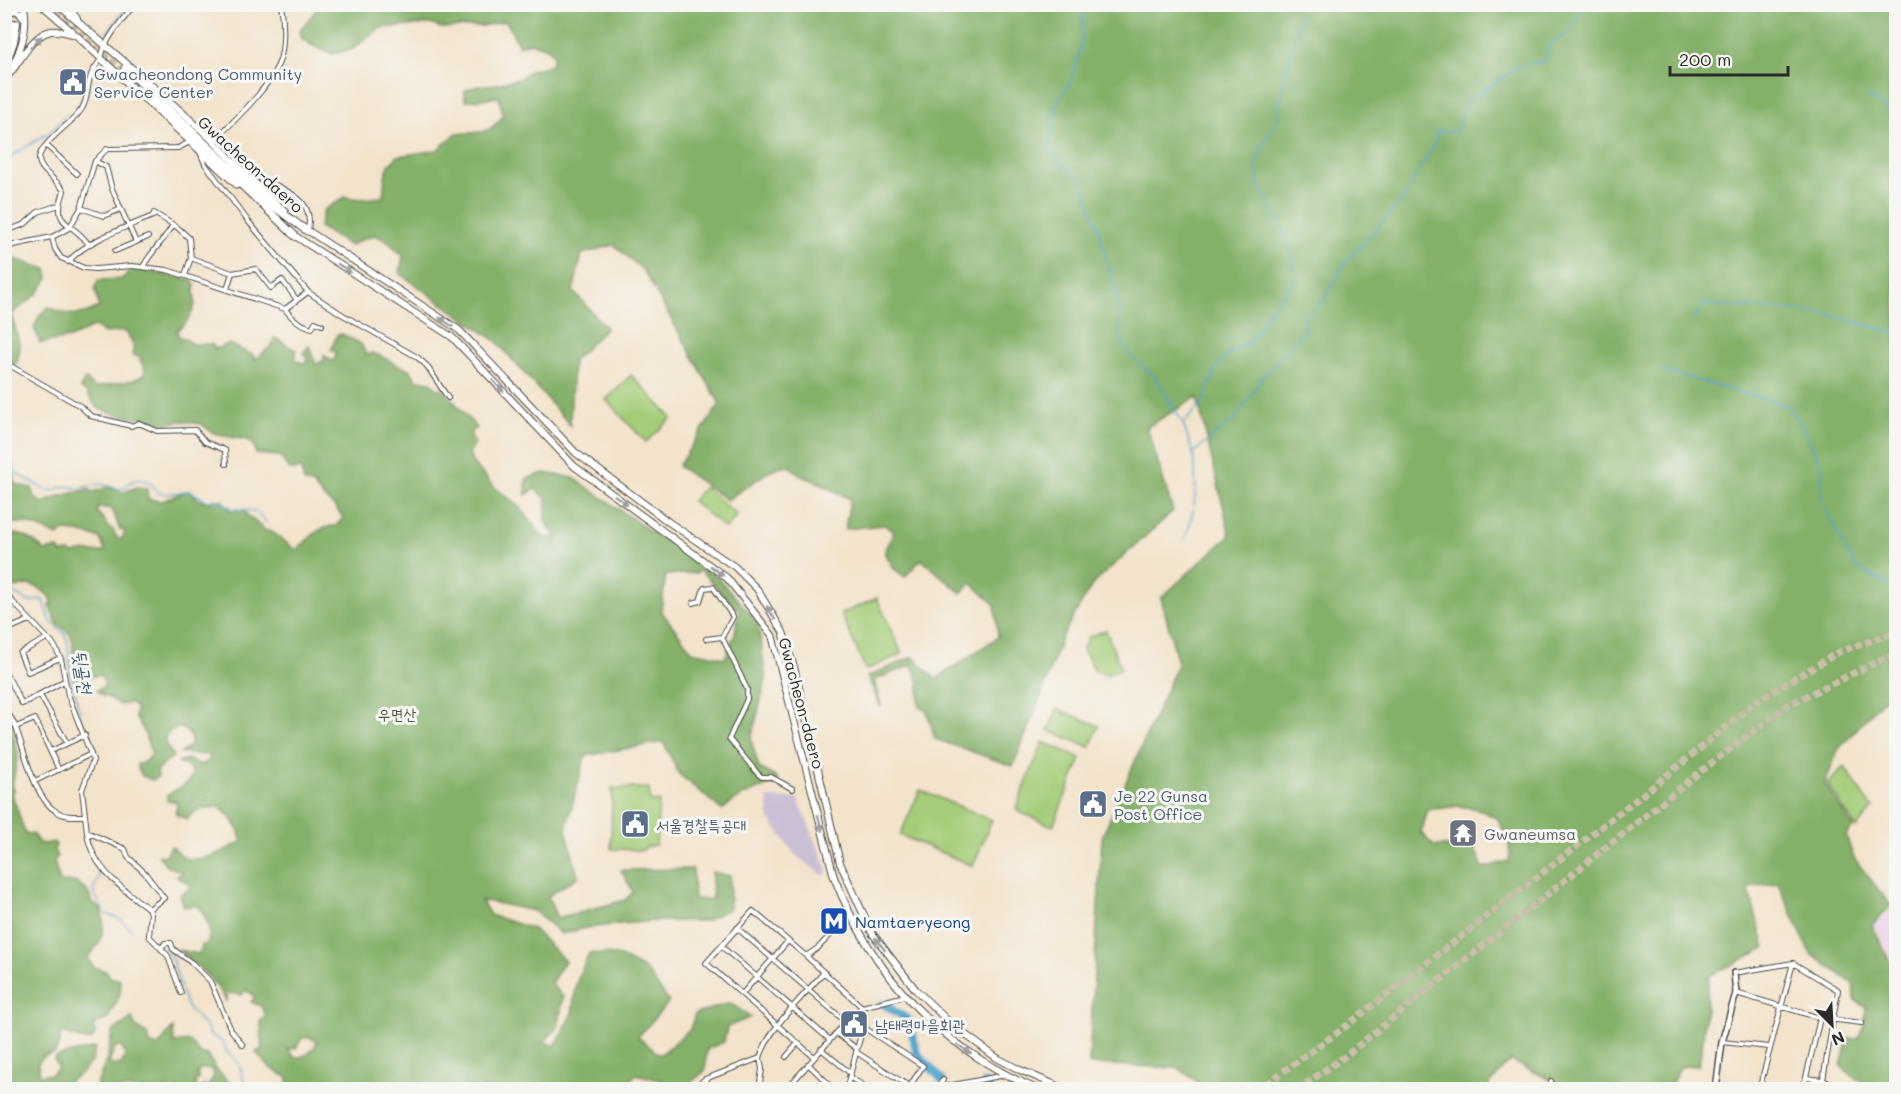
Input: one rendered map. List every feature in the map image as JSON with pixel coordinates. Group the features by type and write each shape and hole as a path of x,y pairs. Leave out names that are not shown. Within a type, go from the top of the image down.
{"highway":[{"name":"Gwacheon-daero","path":"295,236 123,69 265,200 307,231"},
{"path":"1018,1081 1027,1089"}],"main road":[{"path":"6,4 14,42 6,76"},
{"path":"6,76 20,49 26,21 23,4"},
{"name":"Gwacheon-daero","path":"41,4 285,229 452,337 574,466 727,578 771,635 834,877 850,914 881,965 905,996 958,1045 1018,1081 1039,1089"},
{"path":"57,4 129,64 307,231"},
{"path":"67,4 80,25"},
{"path":"4,58 8,14 15,10 20,12 26,21"},
{"path":"4,37 9,22"},
{"path":"6,76 40,36 55,31 76,35"},
{"name":"Gwacheon-daero","path":"307,231 459,330 576,453 670,523 735,567 757,589 783,632 795,671 840,863 853,896 872,933 916,990 951,1024 997,1058 1067,1089"},
{"path":"811,792 822,789"},
{"path":"905,996 916,990"},
{"path":"1018,1081 1020,1070"}],"street":[{"path":"89,245 82,236 69,228 60,216 59,205 64,191 42,167 39,159 46,145 80,113 87,100 90,77 101,58 105,45 135,4"},
{"path":"214,142 264,85 279,63 284,20 281,4"},
{"path":"4,247 52,237 69,228 81,208 95,160 107,149 178,148 188,143 193,144"},
{"path":"46,145 77,174"},
{"path":"200,151 204,164 248,221 309,292 342,315 417,357 427,366 448,398"},
{"path":"95,160 106,167 112,189 136,242"},
{"path":"246,175 257,176 303,203 309,218 307,231"},
{"path":"4,232 25,224 38,212 59,205"},
{"path":"81,208 104,216 121,209"},
{"path":"68,262 89,245 153,216 154,213 189,238 191,258 185,275"},
{"path":"143,267 149,255 163,242 173,225"},
{"path":"52,237 55,249 61,258 84,268 143,267 185,275 285,309 292,318 303,325 312,328 315,322 322,325"},
{"path":"115,251 148,237"},
{"path":"191,258 232,273 256,269 271,288 282,280 297,300"},
{"path":"227,289 232,273"},
{"path":"285,309 309,292"},
{"path":"4,362 80,406 91,416 130,426 140,423 157,431 195,430 205,442 225,450 226,464"},
{"path":"4,580 11,600 54,645 60,658 70,702 93,760 82,790 88,841 97,864 125,891 149,909 151,913 149,936 168,956 181,993"},
{"path":"693,603 700,601 704,588 713,587 733,617 722,637"},
{"path":"4,603 11,600"},
{"path":"4,631 29,620"},
{"path":"706,639 722,637"},
{"path":"722,637 747,689 747,699 729,740 762,777"},
{"path":"47,638 20,653 28,672 60,658"},
{"path":"4,669 22,704 64,681"},
{"path":"40,695 67,743"},
{"path":"4,708 16,727 25,760 46,801 62,815 85,816"},
{"path":"16,727 35,719 59,770"},
{"path":"50,752 85,735"},
{"path":"35,781 91,754"},
{"path":"756,779 771,777 793,789"},
{"path":"87,832 125,849 128,857 145,873 165,898 149,909"},
{"path":"814,1057 706,963 753,911 861,1007 862,1027 846,1089"},
{"path":"806,956 818,948 850,914"},
{"path":"737,928 846,1022"},
{"path":"742,994 788,941"},
{"path":"161,948 165,943 171,943 173,949 192,963 210,981 231,1030 243,1045"},
{"path":"721,946 830,1040"},
{"path":"1759,1089 1793,963"},
{"path":"1716,1089 1722,1042 1736,993 1734,973 1793,963 1838,990 1835,1020 1823,1080"},
{"path":"759,1089 762,1069 760,1058 763,1046 824,972"},
{"path":"1736,993 1820,1018 1862,1023"},
{"path":"795,1089 790,1085 861,1007 905,996"},
{"path":"1803,1089 1820,1018"},
{"path":"862,1027 923,1066 908,1088"},
{"path":"836,1033 856,1051 908,1088 915,1089"},
{"path":"1722,1042 1769,1047"},
{"path":"786,1057 798,1043"},
{"path":"821,1049 850,1075 870,1089"},
{"path":"691,1089 705,1078 760,1058"},
{"path":"808,1064 835,1089"},
{"path":"946,1089 948,1086 1006,1074"},
{"path":"705,1078 706,1089"},
{"path":"1806,1078 1823,1080 1842,1089"},
{"path":"936,1089 943,1080"},
{"path":"1551,1081 1555,1089"}],"shaded area":[{"path":"767,798 798,799 828,871 824,876 795,855 770,820"},
{"path":"1896,907 1896,967 1874,924"}],"green space":[{"path":"321,4 1896,5 1896,690 1893,688 1838,750 1825,784 1853,827 1846,835 1854,858 1891,906 1872,925 1895,972 1891,987 1896,1021 1896,1089 1882,1088 1867,1083 1853,1076 1841,1066 1848,1038 1858,1039 1864,1025 1866,1007 1855,1000 1853,984 1810,953 1778,883 1748,887 1765,948 1709,976 1699,1065 1680,1067 1669,1089 1569,1089 1510,1060 1485,1090 1207,1089 1178,1068 1089,1064 1102,837 1178,663 1161,598 1230,535 1197,397 1147,427 1173,511 1092,585 1062,636 1013,766 935,739 927,711 919,707 919,682 912,665 874,680 881,707 867,677 913,657 936,679 998,637 995,605 971,583 961,593 921,559 905,577 893,568 885,552 894,532 885,525 845,529 850,499 816,481 803,477 791,467 781,466 771,470 727,500 678,466 720,404 643,270 614,245 582,254 573,291 606,328 573,361 570,425 496,341 400,274 403,256 391,244 376,235 350,246 319,227 324,210 345,197 361,199 383,197 385,176 389,165 398,156 437,150 457,133 478,133 494,126 503,115 499,97 465,101 465,90 519,79 531,70 551,65 554,56 549,49 530,42 519,46 506,21 482,26 441,28 431,24 380,28 353,49 332,54 302,39 300,30","holes":["1459,806 1478,809 1498,819 1509,845 1509,861 1483,868 1474,846 1434,846 1421,833 1428,810"]},
{"path":"5,256 47,269 48,279 37,294 12,314 20,348 17,362 6,369 5,368"},
{"name":"우면산","path":"133,268 192,280 195,285 194,308 187,321 177,330 179,337 185,338 192,344 212,344 215,349 229,344 253,355 255,360 272,345 274,338 296,350 295,360 303,363 309,360 303,353 309,346 316,365 324,360 324,355 332,361 335,359 336,352 331,350 337,335 342,334 361,344 367,355 372,353 409,369 417,380 431,382 437,389 443,389 477,428 470,432 475,445 469,453 472,462 494,487 517,504 543,537 557,539 546,523 546,498 535,489 526,495 526,479 544,473 574,478 716,576 758,622 766,680 751,740 759,768 777,778 778,784 748,793 722,810 679,774 663,742 585,756 566,829 578,877 548,896 557,918 625,900 633,892 621,870 693,869 694,899 712,899 712,872 730,876 730,908 705,921 620,924 561,934 534,911 481,900 490,915 533,929 565,961 551,983 563,997 558,1027 544,1042 555,1046 572,1013 576,984 589,953 617,955 646,970 669,1002 638,1037 660,1055 690,1029 695,1014 730,1003 751,1017 727,1027 724,1042 707,1049 705,1071 685,1087 636,1074 626,1085 641,1089 288,1089 288,1077 270,1067 256,1052 262,1049 260,1021 266,1017 261,1006 251,1002 255,998 250,992 244,991 242,995 228,993 226,1001 211,979 178,950 200,954 202,945 206,945 209,929 197,905 184,907 180,894 188,890 191,885 176,876 183,872 167,866 158,855 167,854 171,846 188,859 212,856 241,842 239,831 231,818 219,807 197,811 187,819 175,814 177,806 175,801 167,801 167,795 185,785 193,773 187,766 178,762 188,759 204,764 210,759 209,755 181,753 191,745 191,739 185,730 179,727 170,731 165,737 166,745 173,756 157,771 158,777 152,780 142,776 136,765 152,755 143,729 135,717 136,708 130,703 120,705 103,696 97,690 104,687 104,681 100,675 88,679 79,677 74,680 73,642 70,634 58,625 49,606 53,601 37,587 27,585 16,588 11,585 5,534 23,535 45,551 57,548 62,553 74,554 105,551 100,538 78,532 64,531 58,536 26,524 5,525 4,457 15,477 15,484 32,488 34,498 43,503 88,489 93,492 108,487 124,492 137,487 147,488 148,499 162,501 191,491 199,500 210,502 222,500 231,511 244,509 247,515 266,531 271,531 296,550 314,534 324,528 336,526 343,518 314,485 304,482 301,469 290,470 279,456 256,454 254,446 248,440 212,432 202,424 181,421 163,424 117,415 98,408 80,388 84,380 86,379 94,388 133,380 144,375 145,369 138,356 133,356 133,345 125,331 104,333 95,326 70,338 40,343 34,328 40,315 49,307 62,313 80,314 99,307 95,289 98,280 122,279","holes":["99,507 112,509 120,530 125,532 121,540 97,512","700,570 739,611 735,633 725,658 692,651 661,611 666,575 697,573","309,1037 317,1041 308,1054 294,1057 288,1049 296,1048 302,1038"]},
{"path":"631,375 672,418 646,442 606,400"},
{"path":"704,487 737,515 726,529 692,501"},
{"path":"877,598 902,654 866,670 841,614"},
{"path":"1106,630 1121,669 1106,675 1094,670 1083,649 1088,637"},
{"path":"1057,709 1099,726 1090,747 1048,730"},
{"path":"4,710 10,720 18,754 13,797 25,833 33,834 38,842 43,844 54,842 57,857 54,861 60,882 74,882 81,885 87,891 91,902 100,908 103,922 102,934 97,946 88,957 93,967 106,971 111,978 120,979 120,992 108,1019 94,1024 95,1035 91,1040 60,1034 60,1042 55,1053 44,1056 38,1063 40,1077 45,1074 51,1075 58,1068 54,1058 95,1048 92,1061 81,1073 59,1089 5,1089"},
{"path":"1043,742 1081,758 1053,826 1019,812 1016,808"},
{"path":"1844,766 1870,806 1874,807 1856,828 1828,784"},
{"path":"612,788 649,788 650,802 659,801 656,845 645,847 644,850 611,849"},
{"path":"920,790 992,820 973,866 900,835"},
{"path":"132,1018 135,1026 149,1036 149,1044 157,1046 173,1028 174,1043 190,1041 199,1053 207,1055 229,1082 228,1089 200,1089 204,1085 208,1086 214,1075 212,1069 201,1069 197,1073 199,1079 195,1081 197,1089 95,1089 107,1059 112,1032","holes":["116,1046 122,1048 126,1056 121,1064 114,1066 109,1063"]}],"waterway":[{"path":"107,33 129,4"},
{"path":"1083,4 1082,43 1071,81 1057,102 1048,151 1082,181 1100,234 1120,310 1119,335 1130,356 1156,378 1183,424 1193,453"},
{"path":"1185,539 1192,517 1195,496 1193,453 1235,419 1263,376 1303,332 1304,317 1321,304 1345,263 1403,199 1435,142 1437,131 1456,132 1468,100 1522,65 1545,61 1549,44 1571,29 1581,4"},
{"path":"1798,6 1802,4"},
{"path":"1184,423 1204,401 1216,368 1228,355 1251,340 1272,306 1289,289 1296,273 1289,245 1258,184 1257,165 1261,148 1277,121 1285,76 1300,16"},
{"path":"1868,97 1896,114"},
{"path":"4,161 51,131 67,115"},
{"path":"1693,319 1704,304 1823,313 1896,333"},
{"path":"1659,370 1790,406 1822,465 1821,500 1855,567 1896,589"},
{"path":"4,451 10,457 16,473 46,490 51,491 65,486 79,488 101,484 120,489 133,481 144,480 151,484 158,493 192,492 207,501 218,500 233,509 255,511 266,522"},
{"name":"뒷골천","path":"15,594 29,602 41,599 51,622 65,634 68,643 71,685 80,716 95,746"},
{"name":"뒷골천","path":"87,838 87,845 99,874 93,891 105,914 120,919 132,930"},
{"name":"뒷골천","path":"164,948 171,956 181,988"},
{"name":"뒷골천","path":"182,992 187,1007 207,1028 209,1034 224,1043 226,1051 239,1063 246,1090"},
{"path":"883,1004 909,1020 917,1053 942,1080"},
{"path":"985,1083 989,1090"}],"tunnel":[{"path":"13,23 14,4"},
{"path":"17,4 17,23"},
{"path":"55,12 122,71"},
{"path":"1258,1090 1345,1027 1660,781 1760,699 1839,652 1896,632"},
{"path":"1297,1090 1344,1057 1705,768 1788,705 1883,659 1896,655"}],"place":[{"name":"Gwacheondong Community Service Center","path":"73,82"},
{"name":"Je 22 Gunsa Post Office","path":"1093,804"},
{"name":"서울경찰특공대","path":"635,824"},
{"name":"Gwaneumsa","path":"1463,833"},
{"name":"Namtaeryeong","path":"834,921"},
{"name":"남태령마을회관","path":"854,1024"}]}
